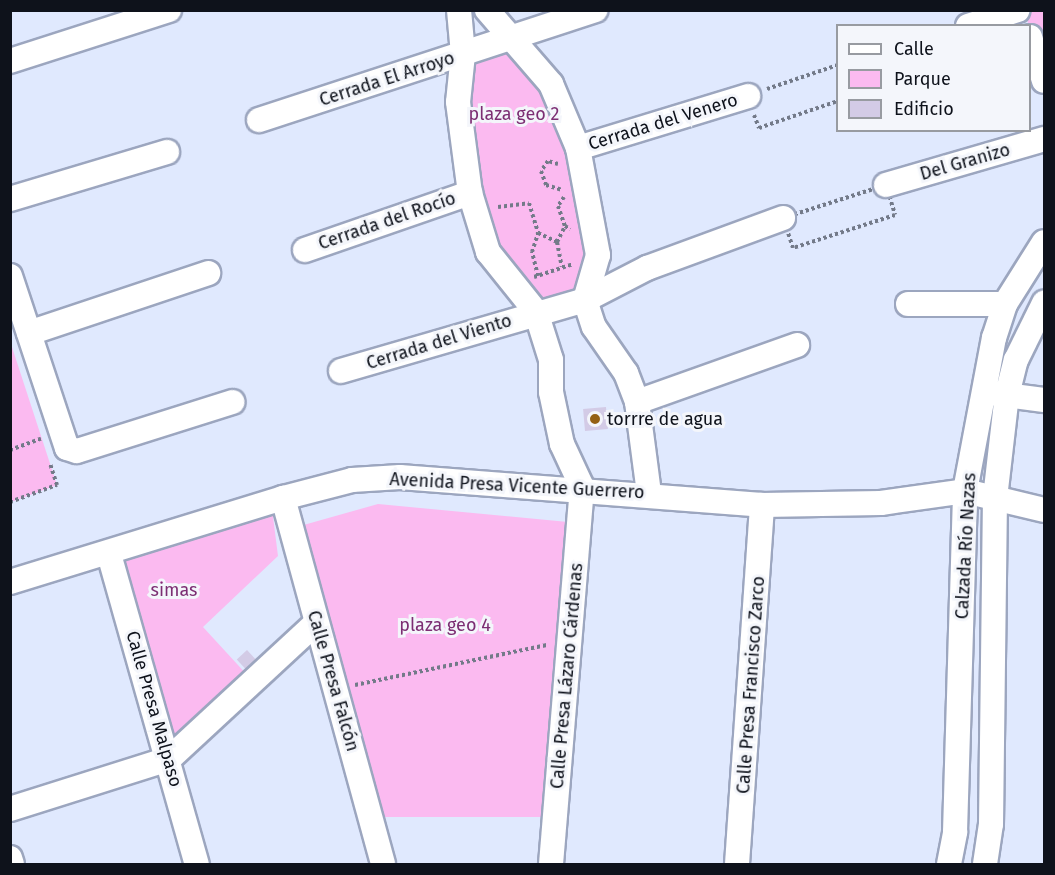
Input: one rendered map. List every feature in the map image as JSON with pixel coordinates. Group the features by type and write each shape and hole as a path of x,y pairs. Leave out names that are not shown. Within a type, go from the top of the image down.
{"street":[{"path":"10,61 170,10"},
{"path":"459,10 463,54 458,102 473,203 488,252 536,312 551,360 551,392 562,444 582,487"},
{"path":"487,10 515,37 551,84 578,148 597,255 585,300 637,402 649,493"},
{"name":"Cerrada El Arroyo","path":"258,120 596,10"},
{"path":"974,24 1019,10"},
{"path":"1031,44 1044,81"},
{"name":"Cerrada del Venero","path":"578,148 748,96"},
{"name":"Del Granizo","path":"886,185 1044,139"},
{"path":"10,199 167,152"},
{"name":"Cerrada del Rocío","path":"305,250 473,203"},
{"name":"Cerrada del Viento","path":"341,371 536,312 585,300 647,268 783,218"},
{"name":"Calzada Río Nazas","path":"949,864 955,832 965,491 982,392 1005,304 1044,242"},
{"path":"29,333 208,273"},
{"path":"10,276 29,333 53,451 77,451 232,402"},
{"name":"Calzada Río Nazas","path":"985,864 991,824 995,498 1006,395 1016,360 1044,303"},
{"path":"908,304 1005,304"},
{"path":"637,402 797,345"},
{"path":"982,392 1044,400"},
{"name":"Avenida Presa Vicente Guerrero","path":"10,582 109,554 283,498 352,480 400,477 582,487 762,505 861,504 965,491"},
{"name":"Calle Presa Lázaro Cárdenas","path":"551,864 582,487"},
{"path":"965,491 1044,510"},
{"name":"Calle Presa Falcón","path":"283,498 383,864"},
{"name":"Calle Presa Francisco Zarco","path":"737,864 762,505"},
{"name":"Calle Presa Malpaso","path":"109,554 197,864"},
{"path":"10,809 169,759 316,623"},
{"path":"10,858 12,864"}],"path":[{"path":"836,66 748,96 759,128 836,101"},
{"path":"562,173 559,164 548,160 542,171 546,185 561,187 566,183"},
{"path":"886,185 895,214 793,248 783,218 886,185"},
{"path":"561,187 564,199 558,206 566,226 575,232"},
{"path":"473,203 529,203 538,233 532,252 538,276"},
{"path":"562,268 557,242 566,226"},
{"path":"538,233 557,242"},
{"path":"528,279 580,262"},
{"path":"10,450 42,438 53,451 57,485 10,502"},
{"path":"336,689 571,639"}],"green space":[{"path":"1023,11 1044,11 1044,68 1031,31 1031,24 1029,24"},
{"name":"plaza geo 2","path":"515,41 575,150 594,294 535,311 490,249 471,191 466,56"},
{"path":"10,341 57,485 11,502 10,502"},
{"name":"plaza geo 4","path":"378,504 568,522 542,817 381,817 300,526"},
{"name":"simas","path":"272,509 278,556 203,627 249,677 174,751 114,560"}],"building":[{"name":"torrre de agua","path":"606,407 608,429 585,431 583,409"},
{"path":"247,650 261,665 251,675 237,660"}],"place":[{"name":"torrre de agua","path":"595,419"}]}
